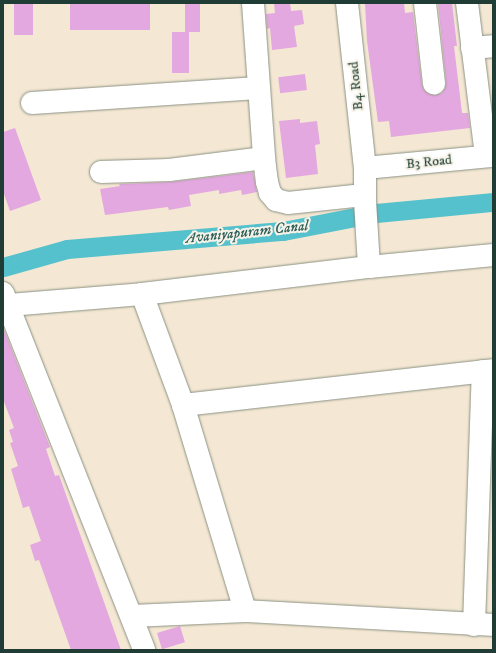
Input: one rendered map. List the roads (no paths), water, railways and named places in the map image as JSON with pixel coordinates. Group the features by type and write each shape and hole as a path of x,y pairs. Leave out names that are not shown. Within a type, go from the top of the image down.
{"street":[{"path":"253,3 264,158 270,193 276,200 288,203 365,198"},
{"name":"B4 Road","path":"347,3 365,168 365,198 369,267"},
{"path":"425,3 434,83"},
{"path":"467,3 482,47 490,156"},
{"path":"32,103 259,88"},
{"name":"B3 Road","path":"365,168 490,156"},
{"path":"101,172 169,170 264,158"},
{"path":"144,650 132,616 6,299 142,294 369,267 493,255"},
{"path":"142,294 183,405 245,611"},
{"path":"132,616 245,611 484,625 488,371 183,405"}],"waterway":[{"name":"Avaniyapuram Canal","path":"3,267 67,249 283,231 376,213 493,202"}]}
